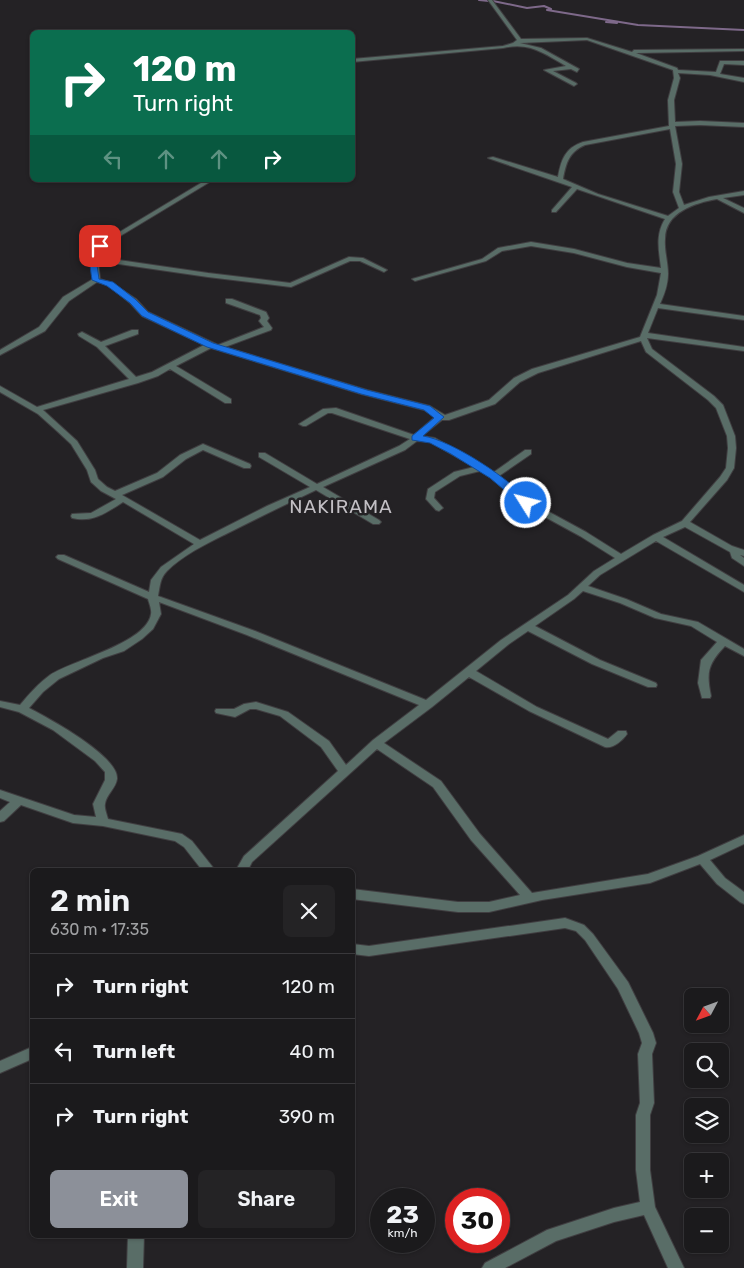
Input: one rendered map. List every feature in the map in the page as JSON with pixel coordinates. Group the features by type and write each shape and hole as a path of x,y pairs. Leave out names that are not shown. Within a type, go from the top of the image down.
{"street":[{"path":"490,0 518,42 539,49 577,70"},
{"path":"355,61 518,42 590,40 628,52 676,72 686,70 744,80"},
{"path":"628,52 744,50"},
{"path":"711,74 718,72 722,62 744,63"},
{"path":"571,67 548,70 574,84"},
{"path":"676,72 676,86 671,100 672,125 678,164 676,192 682,207"},
{"path":"551,82 565,80"},
{"path":"560,180 567,154 573,147 672,125 700,122 744,125"},
{"path":"491,158 667,218"},
{"path":"96,280 94,253 107,241 207,182"},
{"path":"554,210 576,187"},
{"path":"644,339 662,288 664,271 662,231 667,218 682,207 744,193"},
{"path":"719,198 744,210"},
{"path":"415,279 484,260 500,249 531,244 574,251 627,265 664,271"},
{"path":"93,258 291,285 349,259 362,259 384,270"},
{"path":"0,352 42,329 66,299 96,280 110,284 133,301 145,314 210,345 364,392 427,408 440,417 446,418 492,402 517,380 535,371 644,339 744,349"},
{"path":"219,347 268,328 263,321 265,318 263,314 229,301"},
{"path":"656,306 744,318"},
{"path":"100,345 135,332"},
{"path":"82,334 100,345 135,381"},
{"path":"243,868 248,859 377,743 428,705 505,642 571,597 598,572 656,537 685,523 698,506 717,488 730,468 732,448 731,436 720,407 703,391 669,367 644,339"},
{"path":"37,409 135,381 171,366 210,345"},
{"path":"171,366 228,401"},
{"path":"0,388 9,395 37,409 74,443 91,470 94,480 104,489 200,544"},
{"path":"303,424 326,411 333,410 416,438 432,440 494,476 526,503 583,534 621,558"},
{"path":"22,709 39,690 56,677 99,656 120,649 138,638 149,627 156,614 153,597 156,580 164,569 200,544 402,448 440,417"},
{"path":"75,516 82,518 92,517 119,496 160,475 183,457 203,447 247,466"},
{"path":"494,476 528,452"},
{"path":"262,455 376,522"},
{"path":"439,508 430,499 431,491 458,474 481,468"},
{"path":"685,523 739,552 736,556 744,563"},
{"path":"656,537 744,589"},
{"path":"62,558 153,597 251,633 428,705"},
{"path":"581,588 615,598 658,616 694,624 744,653"},
{"path":"528,627 596,662 652,685"},
{"path":"706,696 703,683 706,660 723,642"},
{"path":"469,672 533,709 610,744 622,734"},
{"path":"0,704 22,709 57,726 99,758 110,771 110,780 99,804 103,822"},
{"path":"220,711 235,713 256,704 284,714 325,744 344,772"},
{"path":"377,743 437,784 445,792 458,815 489,855 530,898"},
{"path":"0,794 73,819 103,822 145,831 166,833 178,837 188,844 208,868"},
{"path":"0,818 19,800"},
{"path":"355,894 458,907 489,907 530,898 626,884 650,878 702,859 744,839"},
{"path":"702,859 721,881 744,899"},
{"path":"355,949 369,950 565,923 580,928 589,937 623,986 647,1038 648,1043 645,1054 647,1103 643,1115 643,1170 648,1207 676,1268"},
{"path":"0,1067 30,1054"},
{"path":"490,1268 552,1235 614,1215 648,1207"},
{"path":"135,1268 136,1238"}],"waterway":[{"path":"479,0 489,1"},
{"path":"493,1 527,8 544,6 551,9 547,10 638,25 744,30"},
{"path":"606,22 617,23"}],"district":[{"name":"NAKIRAMA","path":"341,506"}],"route":[{"path":"100,246 94,253 93,258 96,280 114,286 122,295 133,301 145,314 210,345 234,353 364,392 427,408 440,417 416,438 432,440 476,464 494,476 507,489 526,503"}]}
